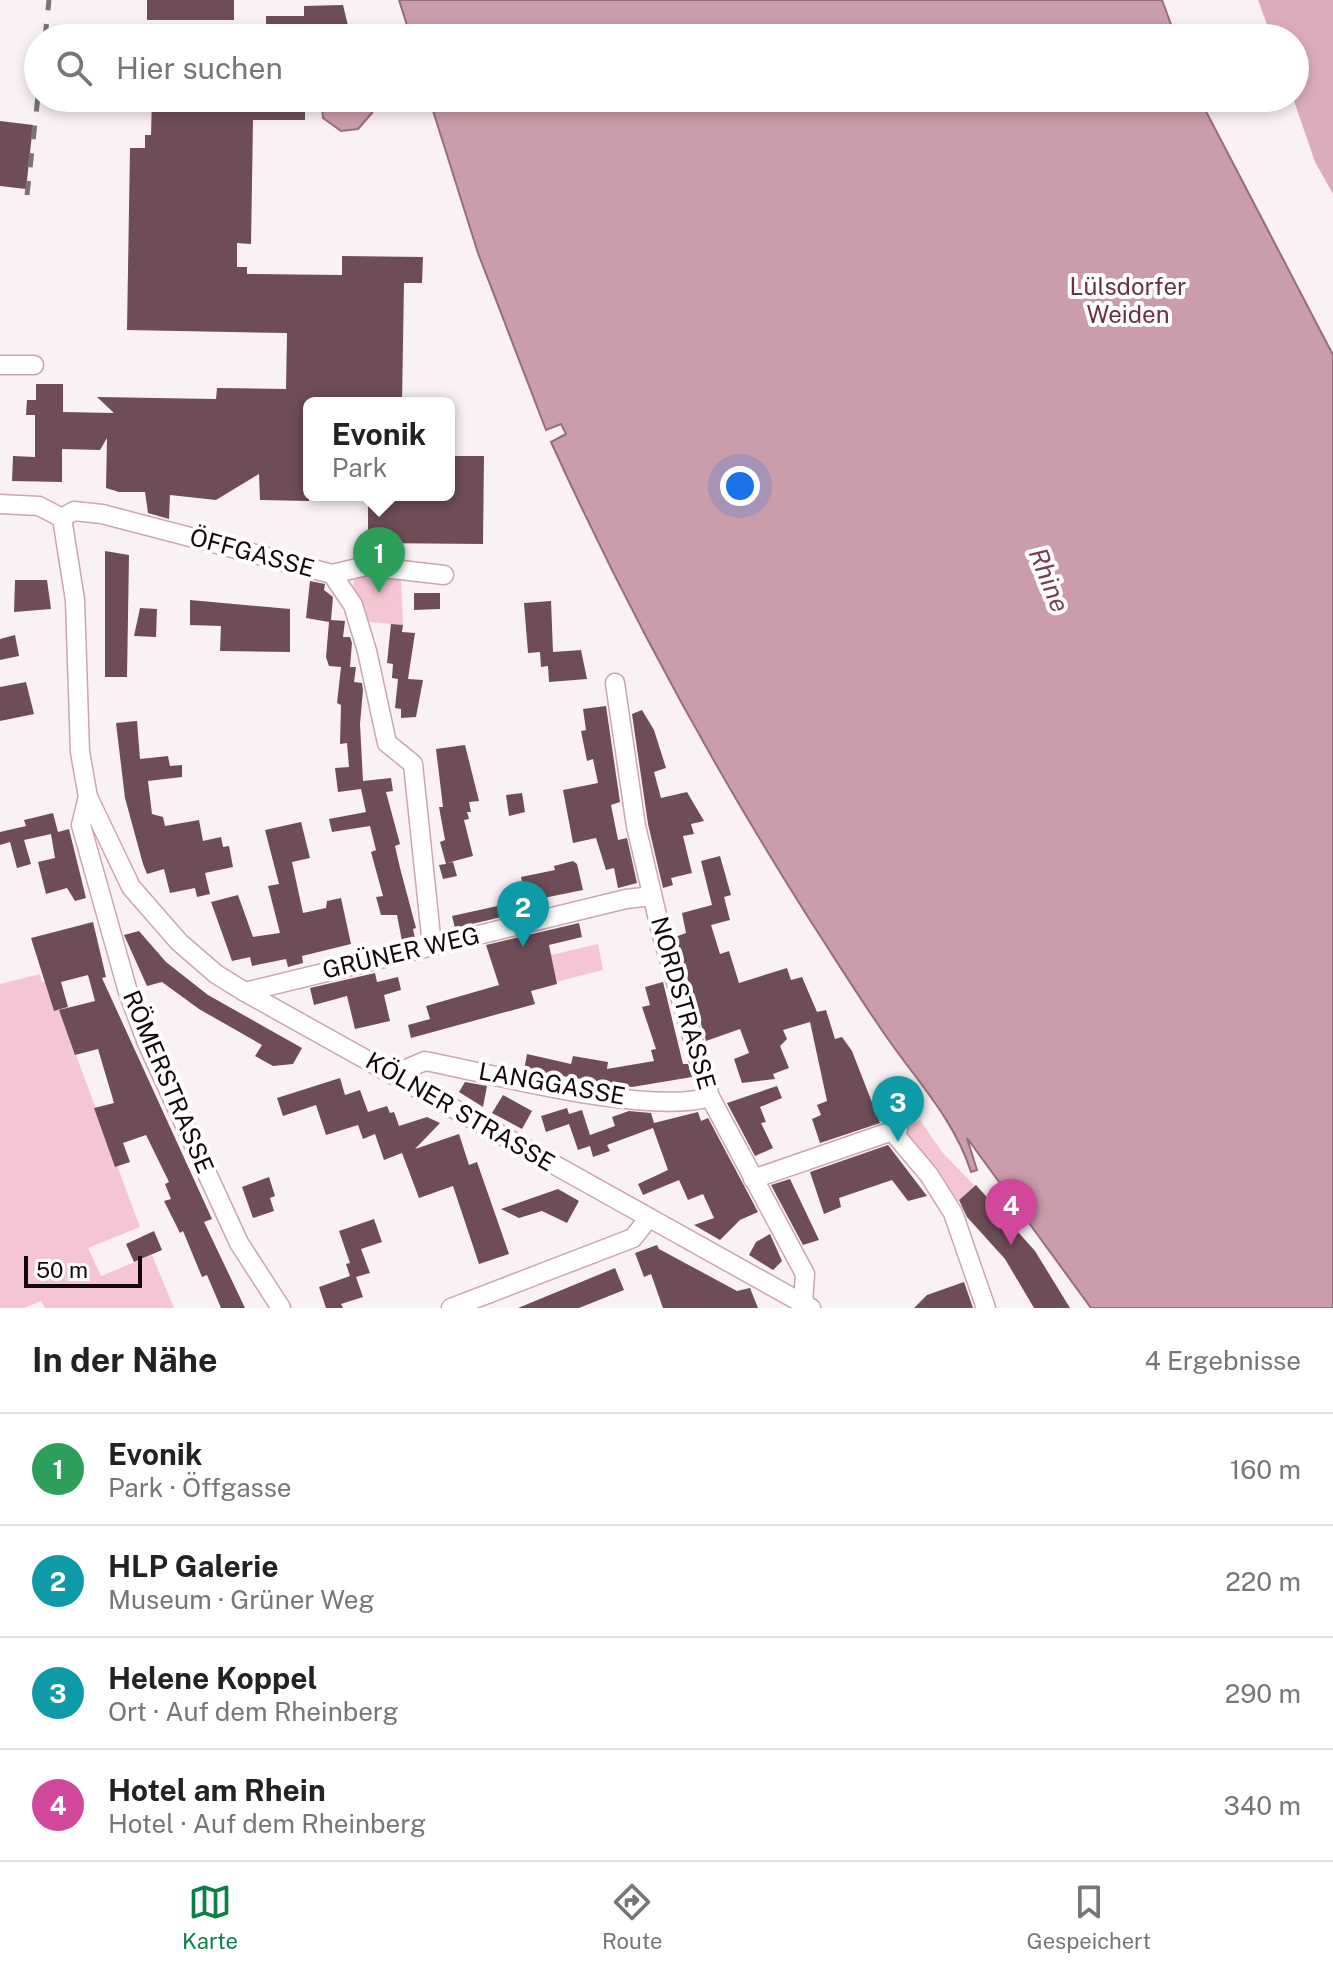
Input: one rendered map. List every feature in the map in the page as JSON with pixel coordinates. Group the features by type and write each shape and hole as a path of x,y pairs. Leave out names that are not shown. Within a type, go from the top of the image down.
{"street":[{"path":"0,365 34,365"},
{"path":"0,504 39,506 62,518"},
{"name":"ÖFFGASSE","path":"62,518 74,511 102,514 332,574 366,566 444,575"},
{"name":"KÖLNER STRASSE","path":"62,518 75,600 80,752 88,797 131,887 179,942 245,992 807,1306"},
{"path":"332,574 353,605 367,651 387,743 413,764 432,946"},
{"name":"NORDSTRASSE","path":"615,683 636,826 652,896 710,1097 805,1274 807,1306"},
{"name":"RÖMERSTRASSE","path":"88,797 81,825 147,1043 239,1243 281,1308"},
{"path":"105,912 131,887"},
{"name":"GRÜNER WEG","path":"245,992 652,896"},
{"name":"LANGGASSE","path":"395,1074 425,1061 624,1099 693,1102 710,1097"},
{"path":"753,1179 895,1130 953,1213 986,1308"},
{"path":"451,1308 633,1238 648,1219"}],"shaded area":[{"path":"1258,0 1333,0 1333,194 1315,162 1298,112 1309,112 1309,24 1267,24"},
{"path":"363,574 401,579 403,625 369,622 353,585 354,579"},
{"path":"598,944 603,970 556,982 551,955"},
{"path":"40,974 42,982 46,982 54,1010 59,1010 140,1227 88,1248 101,1276 152,1255 174,1308 45,1308 41,1301 24,1308 0,1308 0,984"},
{"path":"920,1120 942,1152 975,1186 954,1204 898,1131"}],"water":[{"path":"399,0 1162,0 1171,24 407,24"},
{"path":"322,112 372,112 358,129 341,131 323,118"},
{"name":"Rhine","path":"433,112 1206,112 1333,355 1333,1308 1091,1308 967,1138 977,1170 971,1172 946,1119 888,1039 808,917 737,801 671,684 551,442 566,434 561,424 546,430 478,253"}],"building":[{"path":"147,0 234,0 234,20 147,20"},
{"path":"343,5 348,24 266,24 266,16 304,16 304,6"},
{"path":"152,112 305,112 305,120 253,120 251,244 237,243 237,267 247,267 247,274 342,275 342,256 423,257 422,283 404,283 402,397 303,397 303,501 260,500 259,474 216,500 170,495 169,519 148,513 145,492 119,492 106,488 107,438 100,450 62,449 62,482 12,481 13,456 35,457 35,415 26,415 27,400 36,400 36,384 63,384 63,412 114,413 97,397 216,399 217,388 286,389 287,333 127,330 130,148 145,148 145,135 151,135"},
{"path":"0,121 33,125 26,189 0,186"},
{"path":"455,456 484,456 483,544 368,543 368,501 455,501"},
{"path":"105,551 129,555 127,677 105,677"},
{"path":"15,580 47,580 51,609 14,612"},
{"path":"310,581 325,584 324,590 333,597 331,620 345,621 343,637 350,637 352,643 350,667 356,667 354,682 362,683 363,690 360,724 363,781 391,778 393,791 386,792 400,844 395,846 416,928 413,929 415,938 402,941 397,915 381,915 376,897 383,896 371,852 376,850 370,826 332,832 329,819 366,812 361,789 338,792 335,768 349,767 347,743 340,744 341,705 337,703 341,667 329,666 326,657 329,622 306,618"},
{"path":"414,593 440,593 440,609 414,610"},
{"path":"190,600 290,609 290,652 220,651 221,626 190,625"},
{"path":"551,601 553,652 581,650 587,679 549,682 548,666 541,667 540,652 528,653 524,603"},
{"path":"140,608 157,609 156,637 134,636"},
{"path":"391,624 403,625 402,632 415,633 408,679 423,680 416,717 401,718 401,709 395,708 398,679 392,678 393,664 387,663"},
{"path":"15,635 19,656 0,660 0,639"},
{"path":"26,682 34,714 0,721 0,687"},
{"path":"606,706 620,802 611,805 618,840 627,838 637,883 618,888 614,868 606,870 596,838 573,843 563,790 598,783 593,759 587,761 581,731 586,730 583,709"},
{"path":"642,710 654,730 666,768 654,772 661,798 687,792 704,821 691,824 694,834 683,836 692,873 671,878 673,885 663,888 648,824 632,714"},
{"path":"137,721 140,759 168,756 170,766 182,765 182,777 148,781 152,814 163,817 165,826 199,820 203,841 221,837 223,847 229,846 233,867 205,873 210,894 197,897 195,888 170,893 164,869 147,874 125,798 116,723"},
{"path":"465,745 479,801 469,802 471,812 467,812 469,819 464,820 473,856 447,863 453,862 457,876 443,879 439,865 446,864 440,842 445,840 439,807 443,807 436,749"},
{"path":"522,793 525,812 509,816 506,795"},
{"path":"53,813 58,832 69,829 86,898 75,901 67,888 46,894 38,862 55,858 51,834 24,840 31,864 17,868 10,842 0,845 0,832 26,826 24,820"},
{"path":"301,822 310,858 292,862 303,913 326,908 327,901 341,898 351,944 302,956 303,963 288,967 286,959 252,966 250,957 232,961 211,902 238,895 253,937 280,933 268,886 279,884 265,830"},
{"path":"720,856 731,895 724,897 730,920 711,925 720,954 729,951 739,983 787,968 791,980 802,977 817,1012 826,1010 835,1039 842,1037 852,1051 880,1123 820,1143 812,1119 821,1115 817,1105 827,1101 810,1022 783,1030 787,1039 780,1046 789,1068 773,1074 775,1079 742,1083 734,1059 749,1053 740,1029 706,1041 675,937 686,933 682,913 712,905 701,861"},
{"path":"573,861 577,864 583,890 519,903 516,890 523,888 521,877 555,870 554,866"},
{"path":"516,902 518,913 455,928 452,916"},
{"path":"93,922 106,977 102,978 212,1219 204,1222 245,1308 221,1308 207,1275 202,1277 183,1231 180,1233 164,1201 171,1199 165,1184 169,1182 146,1135 123,1143 130,1162 115,1167 94,1108 114,1103 98,1049 75,1055 59,1010 95,1001 88,975 61,982 68,1007 54,1011 31,938"},
{"path":"579,923 582,937 549,945 557,984 531,991 535,1004 411,1038 408,1025 430,1019 426,1006 499,985 486,945"},
{"path":"139,931 166,962 208,995 302,1048 293,1064 273,1066 255,1056 262,1045 199,1009 162,982 147,986 124,935"},
{"path":"375,973 377,982 398,977 401,990 384,995 390,1021 355,1029 347,996 314,1005 310,988"},
{"path":"663,982 683,1064 688,1064 692,1077 632,1087 524,1070 527,1054 571,1064 573,1056 608,1062 607,1069 654,1061 651,1050 656,1049 642,1007 650,1005 645,987"},
{"path":"340,1078 345,1095 360,1090 368,1112 387,1106 390,1113 394,1112 399,1126 427,1117 440,1123 415,1149 459,1134 469,1165 477,1162 509,1254 479,1264 453,1186 419,1198 402,1153 384,1160 375,1134 363,1139 358,1125 326,1135 316,1105 283,1116 277,1098"},
{"path":"465,1082 487,1086 483,1107 459,1092"},
{"path":"777,1086 782,1098 760,1107 766,1122 761,1123 773,1148 755,1156 727,1103"},
{"path":"503,1095 532,1111 522,1129 492,1113"},
{"path":"567,1108 569,1114 582,1110 590,1135 615,1126 612,1117 629,1111 651,1113 654,1123 698,1112 701,1121 708,1118 758,1212 740,1220 720,1240 694,1225 714,1218 703,1194 688,1200 679,1180 643,1195 638,1184 668,1170 653,1128 607,1145 610,1151 593,1157 590,1146 578,1150 569,1124 546,1132 541,1116"},
{"path":"888,1145 927,1196 908,1201 892,1180 839,1198 841,1207 824,1214 810,1172"},
{"path":"269,1177 275,1196 270,1198 274,1211 253,1218 242,1187"},
{"path":"790,1179 819,1240 803,1245 771,1185"},
{"path":"976,1185 1035,1251 1070,1308 1034,1308 1005,1259 967,1217 959,1200"},
{"path":"558,1189 579,1201 567,1223 542,1211 519,1218 501,1209"},
{"path":"374,1219 382,1242 361,1249 370,1273 356,1277 363,1297 341,1304 343,1308 326,1308 319,1287 350,1276 346,1264 350,1263 339,1231"},
{"path":"154,1231 162,1250 134,1262 126,1244"},
{"path":"770,1234 782,1261 773,1270 749,1255 756,1242"},
{"path":"657,1245 659,1249 737,1291 750,1288 758,1308 663,1308 651,1274 644,1277 635,1253"},
{"path":"615,1268 624,1290 579,1308 518,1308"},
{"path":"964,1282 973,1308 914,1308 927,1295"}],"railway":[{"path":"46,24 49,0"},
{"path":"27,195 36,112"}],"place":[{"name":"Evonik","path":"379,593"},
{"name":"HLP Galerie","path":"523,947"},
{"name":"Helene Koppel","path":"898,1142"},
{"name":"Hotel am Rhein","path":"1011,1245"}],"park label":[{"name":"Lülsdorfer Weiden","path":"1128,301"}]}
